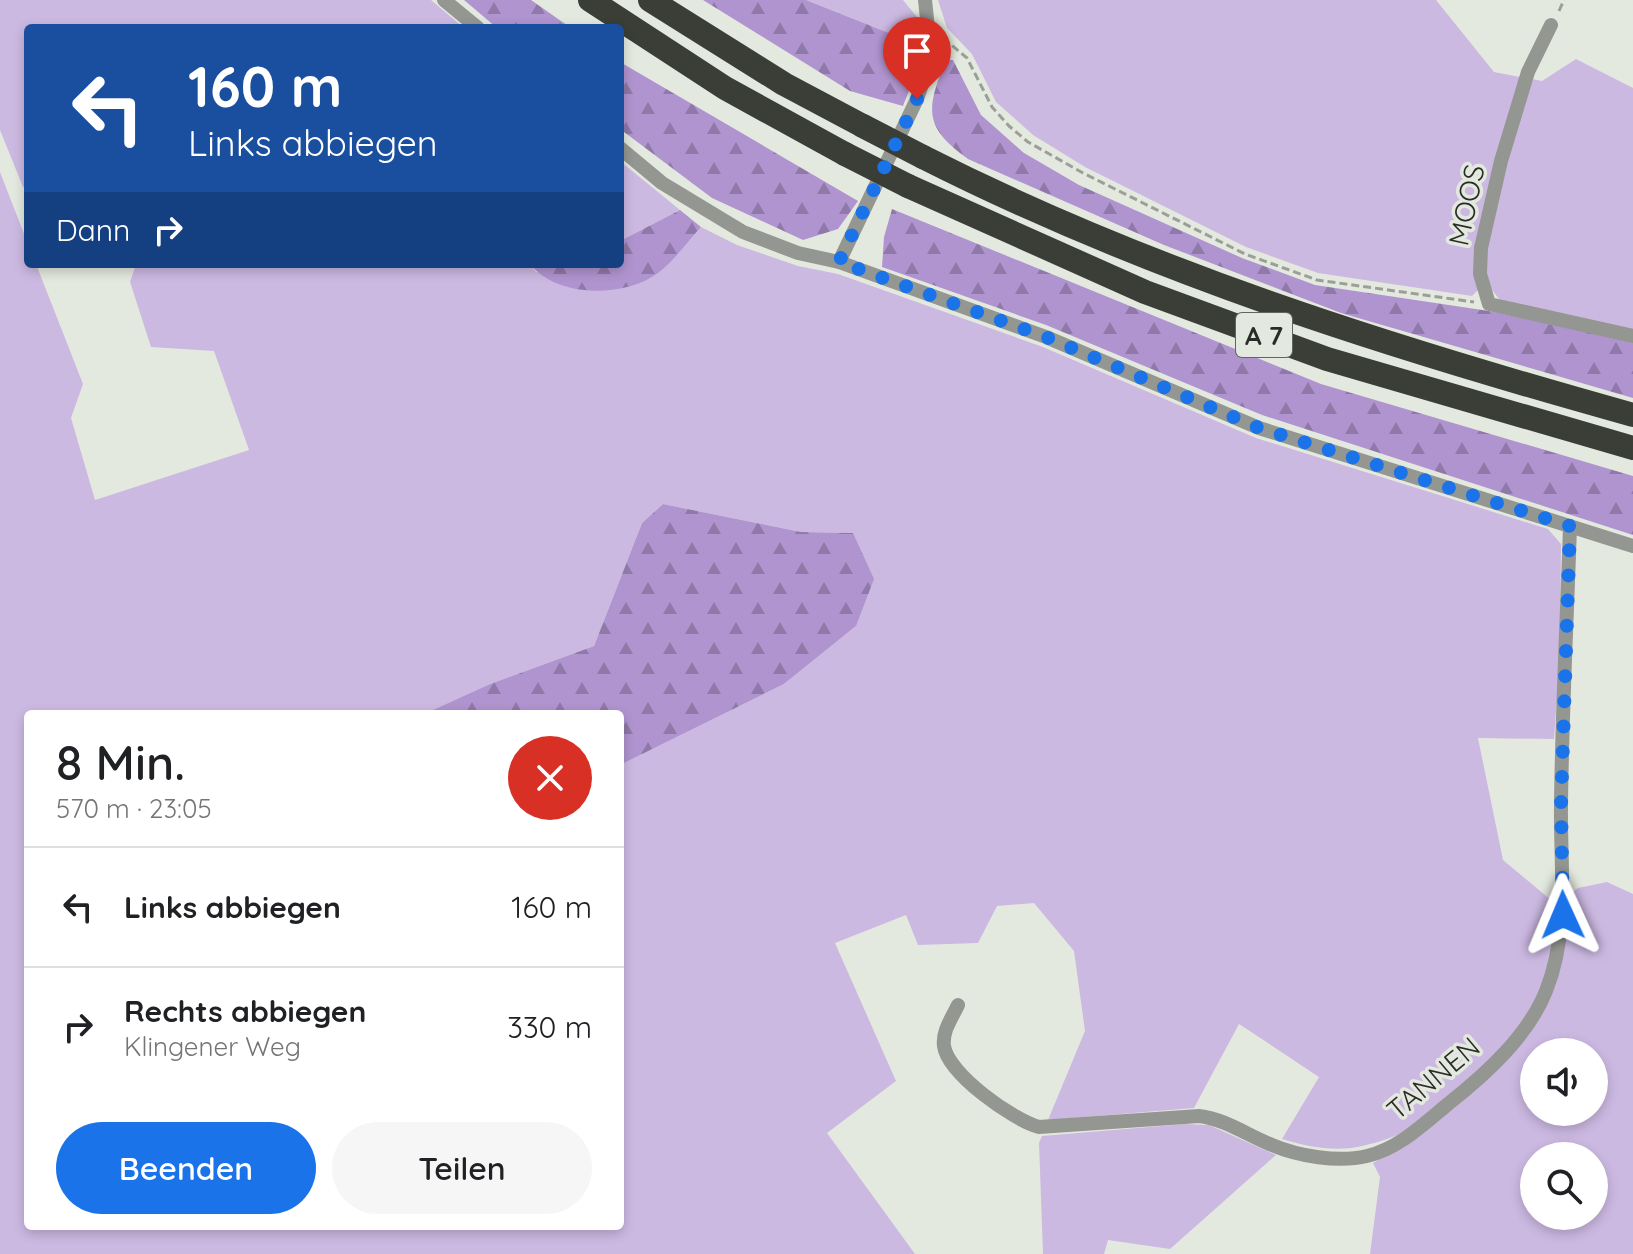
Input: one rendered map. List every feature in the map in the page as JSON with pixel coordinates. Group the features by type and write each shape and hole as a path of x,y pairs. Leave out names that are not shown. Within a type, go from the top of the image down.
{"highway":[{"name":"A 7","path":"590,0 725,88 845,154 908,186 1145,292 1327,359 1633,448"},
{"name":"A 7","path":"650,0 784,84 923,157 1066,226 1229,291 1338,329 1633,415"}],"street":[{"path":"444,0 473,24"},
{"path":"839,262 917,99 928,67 929,30 925,0"},
{"name":"MOOS","path":"1489,304 1480,274 1481,248 1501,161 1528,72 1551,25"},
{"path":"624,151 662,183 743,232 798,253 839,262 1046,337 1259,428 1633,546"},
{"path":"1489,304 1633,336"},
{"name":"TANNEN","path":"958,1005 944,1033 947,1056 1000,1108 1023,1123 1039,1127 1199,1116 1213,1118 1274,1146 1318,1157 1367,1156 1409,1136 1463,1093 1525,1029 1545,993 1557,958 1563,915 1561,806 1570,526"}],"path":[{"path":"929,30 967,58 992,107 1028,142 1245,254 1317,280 1489,304"}],"shaded area":[{"path":"0,0 431,0 459,24 24,24 24,187 0,130"},
{"path":"806,0 903,0 917,17 889,33"},
{"path":"938,0 1436,0 1494,72 1520,77 1478,290 1472,296 1318,273 1246,247 1085,167 1033,135 996,102 972,54 947,28"},
{"path":"1576,59 1633,88 1633,331 1501,301 1486,275 1485,257 1493,206 1532,79 1542,81"},
{"path":"624,164 680,210 624,239"},
{"path":"0,172 24,234 24,268 38,268 83,384 71,418 95,500 249,450 214,351 151,347 130,282 135,268 533,268 536,272 656,274 701,227 737,245 798,266 838,274 1043,347 1256,438 1548,529 1561,544 1560,656 1554,739 1478,738 1503,860 1557,905 1548,968 1541,989 1532,1007 1502,1047 1443,1103 1397,1135 1344,1149 1313,1147 1282,1139 1319,1077 1239,1024 1194,1108 1048,1120 1085,1031 1074,951 1034,903 997,906 978,943 918,945 906,915 835,943 896,1081 827,1133 915,1254 0,1254"},
{"path":"1607,882 1633,894 1633,1254 1370,1254 1380,1177 1373,1163 1412,1141 1520,1042 1520,1126 1608,1126 1608,1038 1525,1038 1530,1033 1567,897 1578,888"},
{"path":"1185,1124 1209,1125 1276,1155 1170,1249 1108,1240 1104,1254 1043,1254 1039,1143 1042,1136"}],"green space":[{"path":"464,0 531,0 565,24 492,24"},
{"path":"703,0 806,0 889,33 917,17 923,38 922,49 903,106 850,91"},
{"path":"946,60 953,60 981,115 1024,153 1079,185 1242,258 1315,285 1489,311 1633,342 1633,398 1341,313 1164,245 968,159 943,137 933,116 932,104"},
{"path":"624,64 858,201 838,229 803,240 712,198 624,132"},
{"path":"892,209 1321,384 1633,476 1633,535 1262,415 1046,325 882,267 884,237"},
{"path":"680,210 701,227 658,273 627,287 591,291 573,288 557,283 534,268 624,268 624,239"},
{"path":"663,504 801,532 853,533 874,579 856,626 784,684 624,763 624,710 433,710 490,684 594,646 642,523"}],"route":[{"path":"917,99 839,262 1046,337 1259,428 1570,526 1561,806 1563,915"}]}
